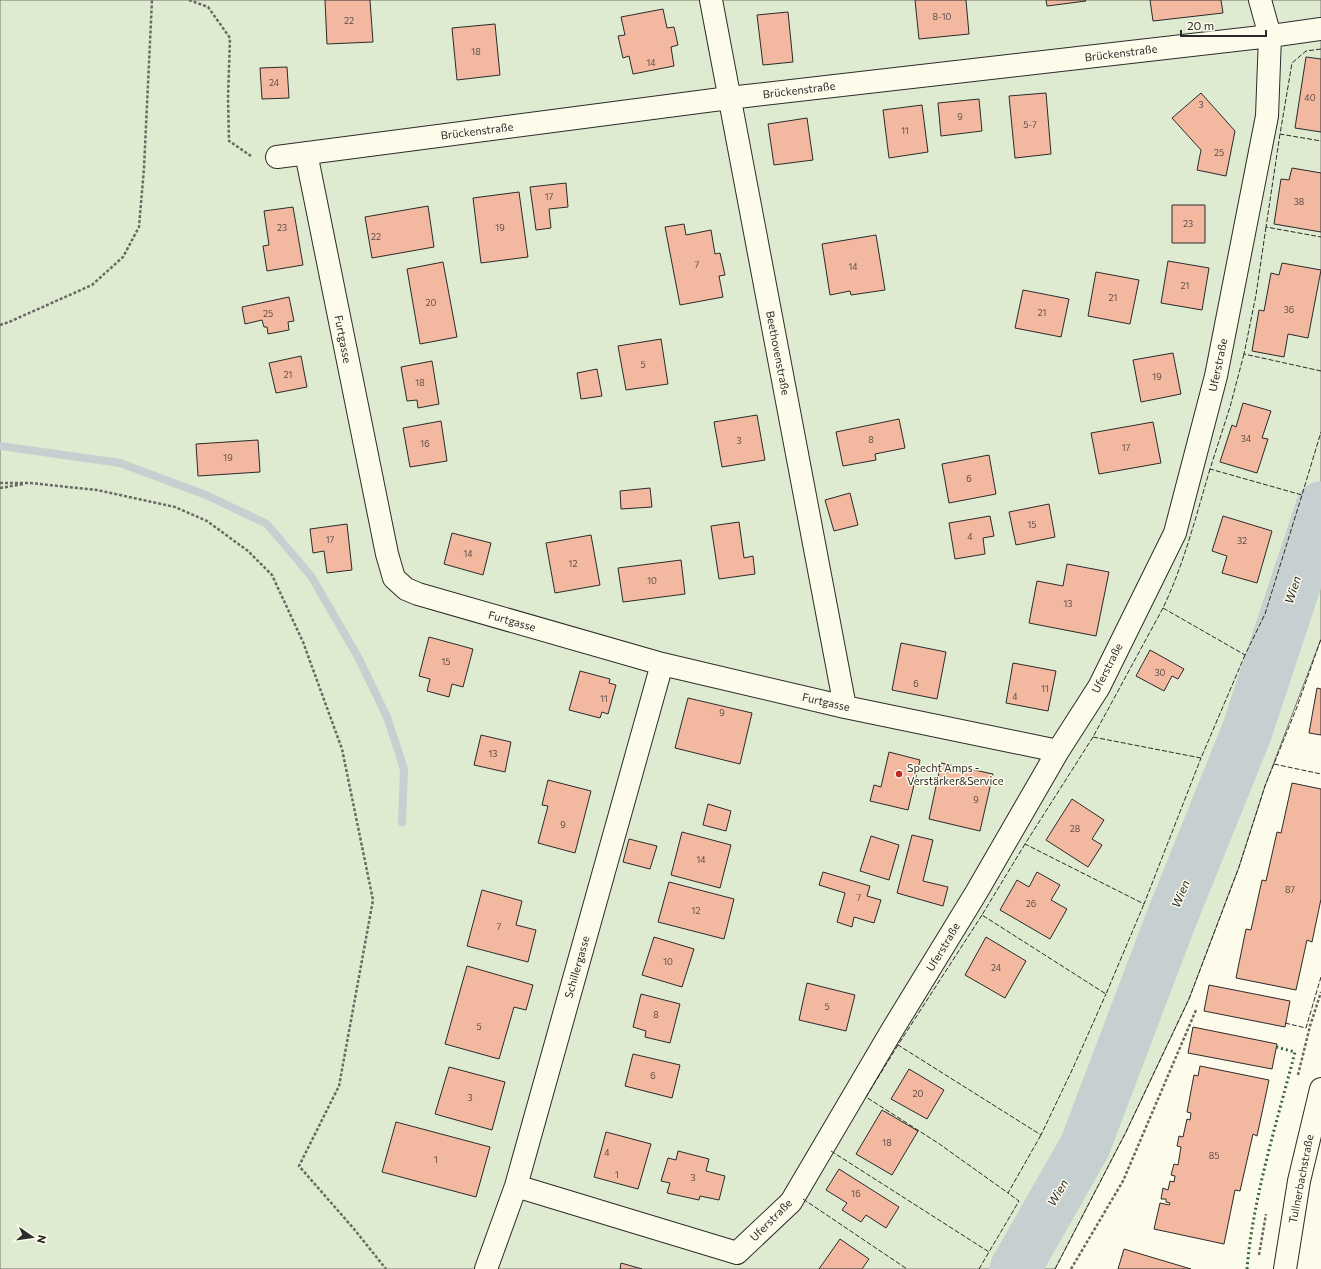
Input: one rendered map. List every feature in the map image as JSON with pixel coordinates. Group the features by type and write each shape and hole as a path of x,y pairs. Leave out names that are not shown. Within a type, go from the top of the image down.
{"street":[{"name":"Beethovenstraße","path":"711,0 845,707"},
{"name":"Uferstraße","path":"516,1186 738,1261 791,1202 891,1032 976,893 1058,751 1099,687 1174,533 1216,376 1265,124 1270,36 1260,0"},
{"name":"Brückenstraße","path":"277,157 729,98 1321,29"},
{"name":"Furtgasse","path":"306,153 387,554 394,578 406,589 418,594 662,664 845,707 1058,751"},
{"name":"Schillergasse","path":"486,1269 516,1186 662,664"},
{"name":"Tullnerbachstraße","path":"1285,1269 1299,1181 1321,1090"}],"path":[{"path":"0,325 92,285 123,257 139,227 144,168 152,0"},
{"path":"189,0 208,7 230,38 228,97 229,141 254,158 277,157"},
{"path":"0,483 30,483 97,490 175,507 207,521 248,551 272,575 303,642 342,749 373,900 339,1086 299,1166 354,1229 386,1269"},
{"path":"0,488 30,483"},
{"path":"1071,1269 1123,1181 1196,1010"}],"green space":[{"path":"0,0 1321,0 1321,639 1265,786 1239,867 1189,999 1126,1132 1055,1269 0,1269"}],"building":[{"path":"325,0 370,0 373,42 327,44"},
{"path":"915,0 966,0 969,34 919,39"},
{"path":"1046,0 1085,0 1086,1 1047,6"},
{"path":"1150,0 1221,0 1223,13 1153,21"},
{"path":"663,9 667,28 674,27 678,45 671,47 674,66 633,74 629,56 623,58 618,36 625,35 621,17"},
{"path":"788,12 793,62 763,65 757,15"},
{"path":"495,24 500,75 457,80 452,28"},
{"path":"1306,57 1321,59 1321,132 1295,128"},
{"path":"287,67 289,98 262,99 260,68"},
{"path":"1046,93 1051,154 1015,158 1009,96"},
{"path":"1201,93 1235,131 1226,176 1197,170 1201,150 1172,118"},
{"path":"979,99 982,131 941,136 938,103"},
{"path":"922,105 928,152 889,158 883,110"},
{"path":"807,118 813,160 774,165 768,124"},
{"path":"1292,168 1321,173 1321,232 1274,224 1281,179 1289,180"},
{"path":"566,183 568,207 549,209 551,228 536,230 530,187"},
{"path":"519,192 528,257 481,263 473,198"},
{"path":"1172,205 1205,205 1205,243 1172,243"},
{"path":"428,206 434,247 372,258 365,217"},
{"path":"293,207 303,265 267,271 263,246 269,245 264,211"},
{"path":"684,224 686,235 711,230 715,254 720,253 725,275 719,276 723,297 680,305 665,227"},
{"path":"876,235 885,290 851,295 850,291 830,295 822,244"},
{"path":"1168,261 1209,268 1202,310 1161,303"},
{"path":"443,262 457,337 420,344 407,269"},
{"path":"1282,263 1321,270 1308,338 1288,334 1284,357 1252,351 1259,310 1264,311 1271,273 1279,275"},
{"path":"1096,272 1139,280 1130,324 1088,316"},
{"path":"1023,290 1069,299 1061,337 1015,328"},
{"path":"289,297 294,321 288,322 289,330 268,334 267,327 264,327 262,320 245,324 242,307"},
{"path":"661,339 668,384 626,390 618,346"},
{"path":"1173,353 1181,394 1141,402 1133,360"},
{"path":"301,356 307,387 276,393 269,363"},
{"path":"432,361 439,404 418,408 417,400 407,401 401,367"},
{"path":"597,369 602,396 581,399 577,373"},
{"path":"1243,403 1271,411 1262,438 1268,439 1257,473 1220,462 1232,425 1236,427"},
{"path":"757,415 765,460 722,467 714,422"},
{"path":"899,419 905,448 875,454 876,460 843,466 836,432"},
{"path":"441,421 447,461 410,467 403,428"},
{"path":"1153,422 1161,463 1099,474 1091,433"},
{"path":"258,440 260,472 198,476 196,444"},
{"path":"989,455 996,494 949,503 942,464"},
{"path":"650,488 652,507 621,509 620,491"},
{"path":"850,493 858,525 834,531 825,500"},
{"path":"1049,504 1055,537 1016,545 1009,512"},
{"path":"990,516 994,536 983,538 985,554 955,559 949,523"},
{"path":"1223,516 1272,531 1257,583 1222,573 1227,556 1212,551"},
{"path":"739,522 744,558 753,556 755,574 719,579 711,526"},
{"path":"347,524 352,570 327,573 324,551 313,553 310,529"},
{"path":"452,533 491,543 483,575 444,564"},
{"path":"591,535 600,585 555,593 546,543"},
{"path":"681,560 685,594 623,602 618,568"},
{"path":"1067,564 1109,572 1096,636 1029,623 1037,581 1063,586"},
{"path":"429,637 473,649 463,687 452,684 449,697 427,691 430,679 419,676"},
{"path":"901,643 946,652 937,699 892,690"},
{"path":"1150,650 1184,669 1178,679 1172,676 1164,691 1136,676"},
{"path":"1013,663 1056,671 1048,711 1006,703"},
{"path":"580,671 610,679 609,683 616,685 608,714 602,712 600,718 569,710"},
{"path":"1317,688 1321,689 1321,735 1309,733"},
{"path":"688,698 752,713 740,764 675,748"},
{"path":"481,735 511,742 505,772 474,765"},
{"path":"889,752 920,760 908,810 870,801 874,785 881,787"},
{"path":"941,763 993,774 980,831 929,819"},
{"path":"548,780 591,791 575,853 538,843 548,806 542,805"},
{"path":"1292,783 1321,789 1321,899 1312,942 1307,940 1296,990 1236,978 1246,929 1251,930 1262,880 1266,881 1277,832 1281,833"},
{"path":"1072,799 1104,820 1092,839 1102,845 1088,867 1046,840"},
{"path":"708,804 731,811 726,831 703,825"},
{"path":"682,832 731,845 720,888 671,875"},
{"path":"912,835 933,840 923,881 948,887 943,906 897,893"},
{"path":"871,836 899,845 889,880 860,871"},
{"path":"629,839 657,846 650,869 623,862"},
{"path":"823,872 870,886 867,896 881,900 874,923 854,917 852,927 837,922 845,893 819,885"},
{"path":"1037,872 1060,885 1051,900 1067,909 1050,939 1000,910 1017,880 1029,887"},
{"path":"669,882 734,899 724,939 658,922"},
{"path":"482,890 522,901 516,925 536,930 528,962 467,946"},
{"path":"654,937 694,949 682,987 642,975"},
{"path":"986,937 1026,961 1005,998 965,975"},
{"path":"467,966 533,985 526,1010 514,1007 499,1059 445,1044"},
{"path":"807,983 855,995 846,1031 799,1020"},
{"path":"1209,985 1290,1001 1285,1027 1204,1011"},
{"path":"641,994 680,1004 670,1043 645,1037 646,1031 633,1027"},
{"path":"1193,1027 1277,1044 1272,1069 1188,1053"},
{"path":"633,1054 680,1065 672,1098 625,1086"},
{"path":"1200,1066 1269,1080 1257,1136 1253,1134 1240,1191 1235,1190 1224,1244 1154,1229 1160,1203 1169,1205 1170,1203 1166,1202 1166,1199 1161,1199 1163,1188 1168,1190 1170,1181 1174,1182 1175,1176 1171,1175 1174,1164 1178,1165 1181,1147 1177,1146 1179,1136 1183,1137 1187,1119 1190,1120 1191,1113 1187,1112 1194,1075 1198,1076"},
{"path":"449,1067 505,1082 492,1130 435,1114"},
{"path":"909,1069 944,1090 927,1119 891,1099"},
{"path":"882,1110 918,1131 892,1175 856,1154"},
{"path":"396,1122 490,1147 476,1197 382,1172"},
{"path":"606,1132 651,1144 638,1189 594,1177"},
{"path":"678,1151 709,1159 706,1171 725,1176 719,1200 700,1196 699,1200 667,1193 670,1183 661,1181 668,1158 676,1160"},
{"path":"839,1169 899,1207 886,1228 866,1215 861,1222 842,1210 847,1203 826,1190"},
{"path":"840,1239 869,1259 862,1269 819,1269"},
{"path":"1124,1249 1191,1269 1118,1269"},
{"path":"621,1263 642,1269 620,1269"}],"waterway":[{"path":"0,446 120,463 206,495 267,524 311,576 358,657 387,717 404,769 402,822"},
{"name":"Wien","path":"1015,1269 1085,1146 1170,922 1247,731 1321,507"}],"hedge":[{"path":"1247,1269 1254,1215 1260,1187 1273,1132 1295,1052 1276,1047"}],"fence":[{"path":"1321,49 1306,51 1292,63 1280,134 1321,141"},
{"path":"1280,134 1266,227 1321,237"},
{"path":"1266,227 1256,295 1244,354 1321,371"},
{"path":"1244,354 1230,407 1210,469 1302,495 1321,432"},
{"path":"1210,469 1195,522 1177,574 1163,608 1245,655 1265,614 1302,495"},
{"path":"1163,608 1093,737 1201,758 1245,655"},
{"path":"1055,1269 1126,1132 1189,999 1239,867 1265,786 1297,707 1321,639"},
{"path":"1093,737 1025,844 1144,904 1201,758"},
{"path":"1274,764 1321,774"},
{"path":"1025,844 982,915 1106,994 1144,904"},
{"path":"982,915 898,1045 1041,1135 1106,994"},
{"path":"1285,1023 1306,1028 1321,977"},
{"path":"898,1045 866,1097 938,1143 1008,1193 1041,1135"},
{"path":"831,1151 989,1252 1019,1201 1008,1193"},
{"path":"803,1199 907,1269"},
{"path":"979,1269 989,1252"}],"place":[{"name":"Specht Amps - Verstärker&Service","path":"899,774"}]}
